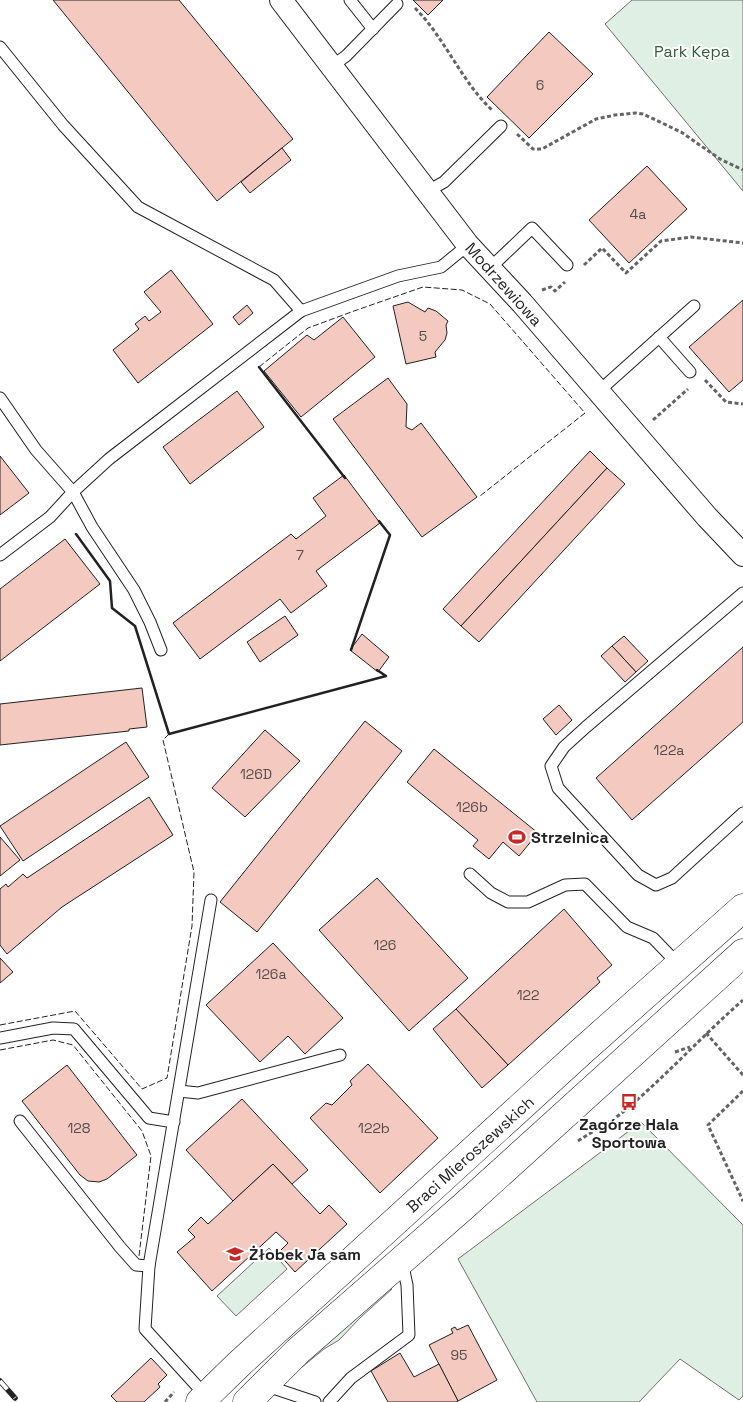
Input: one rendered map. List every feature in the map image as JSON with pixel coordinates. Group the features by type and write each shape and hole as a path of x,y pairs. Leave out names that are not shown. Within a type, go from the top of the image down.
{"main road":[{"name":"Braci Mieroszewskich","path":"206,1400 239,1364 582,1051 743,908"},
{"name":"Braci Mieroszewskich","path":"255,1393 743,952"}],"street":[{"name":"Modrzewiowa","path":"281,0 468,245 522,303 707,517 743,555"}],"lane":[{"path":"350,0 373,29"},
{"path":"332,66 346,56 397,4"},
{"path":"0,47 63,125 138,207 274,280 301,311"},
{"path":"428,191 444,182 506,128"},
{"path":"489,269 532,228 567,265"},
{"path":"0,555 50,517 73,492 109,459 301,311 398,276 441,267 468,245"},
{"path":"599,391 694,306"},
{"path":"659,337 690,372"},
{"path":"0,398 36,450 73,492 92,527 134,590 161,650"},
{"path":"743,593 586,727 564,747 551,766 558,788 638,875 656,885 672,878 743,813"},
{"path":"470,874 491,893 508,902 528,902 565,884 585,884 627,927 653,938 679,965"},
{"path":"206,1400 145,1329 149,1266 210,900"},
{"path":"0,1038 53,1028 74,1029 150,1118 174,1122"},
{"path":"179,1091 198,1094 340,1055"},
{"path":"20,1121 136,1265 149,1266"},
{"path":"329,1402 351,1378 409,1335 407,1285 402,1259"},
{"path":"255,1393 315,1402"}],"path":[{"path":"414,7 427,20 474,89 493,111"},
{"path":"506,128 532,149 538,150 596,119 615,115 643,114 681,132 720,159 743,170"},
{"path":"582,266 602,248 626,273 661,241 691,236 743,243"},
{"path":"555,291 568,279"},
{"path":"702,376 726,402 743,404"},
{"path":"636,435 691,386"},
{"path":"574,1143 622,1112 672,1068 706,1033 743,1000"},
{"path":"706,1033 743,1075"},
{"path":"674,1052 692,1047"},
{"path":"743,1091 708,1125 743,1201"},
{"path":"604,1124 606,1118"}],"green space":[{"name":"Park Kępa","path":"632,0 743,0 743,191 605,24"},
{"path":"641,1122 743,1225 743,1396 739,1400 680,1359 639,1402 537,1402 458,1259"},
{"path":"269,1248 287,1269 236,1316 217,1296"},
{"path":"389,1289 392,1289 339,1340 324,1349 296,1372 296,1371"}],"building":[{"path":"53,0 179,0 293,139 217,201"},
{"path":"413,0 443,0 428,15"},
{"path":"549,32 593,74 529,138 487,97"},
{"path":"282,148 291,160 250,193 241,182"},
{"path":"647,166 687,209 629,263 589,220"},
{"path":"171,270 213,324 138,383 113,350 139,329 135,324 145,316 149,321 161,312 144,292"},
{"path":"743,300 743,380 729,392 689,347"},
{"path":"408,302 425,312 428,308 436,311 448,321 445,340 435,352 436,357 406,364 393,306"},
{"path":"247,305 253,313 239,325 233,317"},
{"path":"343,317 375,357 301,417 264,371 307,335 314,340"},
{"path":"388,378 407,404 406,427 412,430 421,423 477,497 422,537 333,419"},
{"path":"237,391 264,427 190,484 163,447"},
{"path":"590,451 607,468 461,626 443,609"},
{"path":"0,456 29,493 0,515"},
{"path":"607,468 625,484 479,642 461,626"},
{"path":"344,475 380,523 316,571 327,586 291,613 280,599 200,659 173,623 291,534 296,539 326,516 313,498"},
{"path":"65,539 100,584 0,661 0,589"},
{"path":"285,616 298,635 260,662 247,642"},
{"path":"362,634 389,657 378,672 350,650"},
{"path":"624,636 648,661 636,672 612,646"},
{"path":"612,646 636,672 625,682 601,656"},
{"path":"743,647 743,722 632,820 596,778"},
{"path":"142,688 147,727 129,729 129,731 0,745 0,704"},
{"path":"559,705 572,720 556,735 543,719"},
{"path":"365,721 402,751 257,932 220,902"},
{"path":"265,730 300,761 245,817 212,788"},
{"path":"126,742 149,777 23,861 0,826"},
{"path":"434,749 538,833 519,856 503,842 489,859 473,846 478,840 407,782"},
{"path":"149,797 173,835 62,907 7,954 0,945 0,889 6,884 8,887 23,874 27,878"},
{"path":"0,837 20,860 0,876"},
{"path":"377,878 468,978 409,1031 319,930"},
{"path":"564,909 612,965 597,978 600,982 508,1065 456,1009"},
{"path":"273,943 343,1018 305,1054 288,1036 260,1062 206,1005"},
{"path":"0,958 13,972 0,983"},
{"path":"456,1009 508,1065 482,1088 433,1029"},
{"path":"368,1064 438,1138 380,1193 310,1118 326,1103 332,1105 352,1085 350,1081"},
{"path":"67,1065 137,1155 107,1179 99,1182 88,1181 80,1175 22,1101"},
{"path":"242,1099 308,1170 292,1184 273,1164 233,1201 186,1150"},
{"path":"273,1164 320,1214 329,1205 347,1224 295,1272 278,1253 288,1243 276,1232 212,1291 177,1252 195,1237 188,1230 201,1217 208,1224"},
{"path":"468,1325 497,1380 458,1401 429,1345 453,1333 451,1329 455,1327 457,1330"},
{"path":"400,1353 414,1377 439,1364 458,1401 388,1402 371,1371"},
{"path":"151,1358 167,1375 158,1384 160,1387 144,1402 117,1402 111,1396"}],"railway":[{"path":"0,1381 15,1398"}],"fence":[{"path":"259,367 308,328 423,287 462,290 490,304 585,413 480,496"},
{"path":"0,1025 75,1011 142,1089 167,1078 192,926 194,872 163,740 169,734"},
{"path":"0,1050 53,1040 73,1045 142,1131 151,1156 139,1256"}],"wall":[{"path":"259,367 345,478"},
{"path":"351,650 390,535 379,521"},
{"path":"76,534 110,581 112,608 135,626 169,734 386,676 377,670"}],"place":[{"name":"Strzelnica","path":"517,837"},
{"name":"Zagórze Hala Sportowa","path":"629,1102"},
{"name":"Żłobek Ja sam","path":"235,1254"}]}
